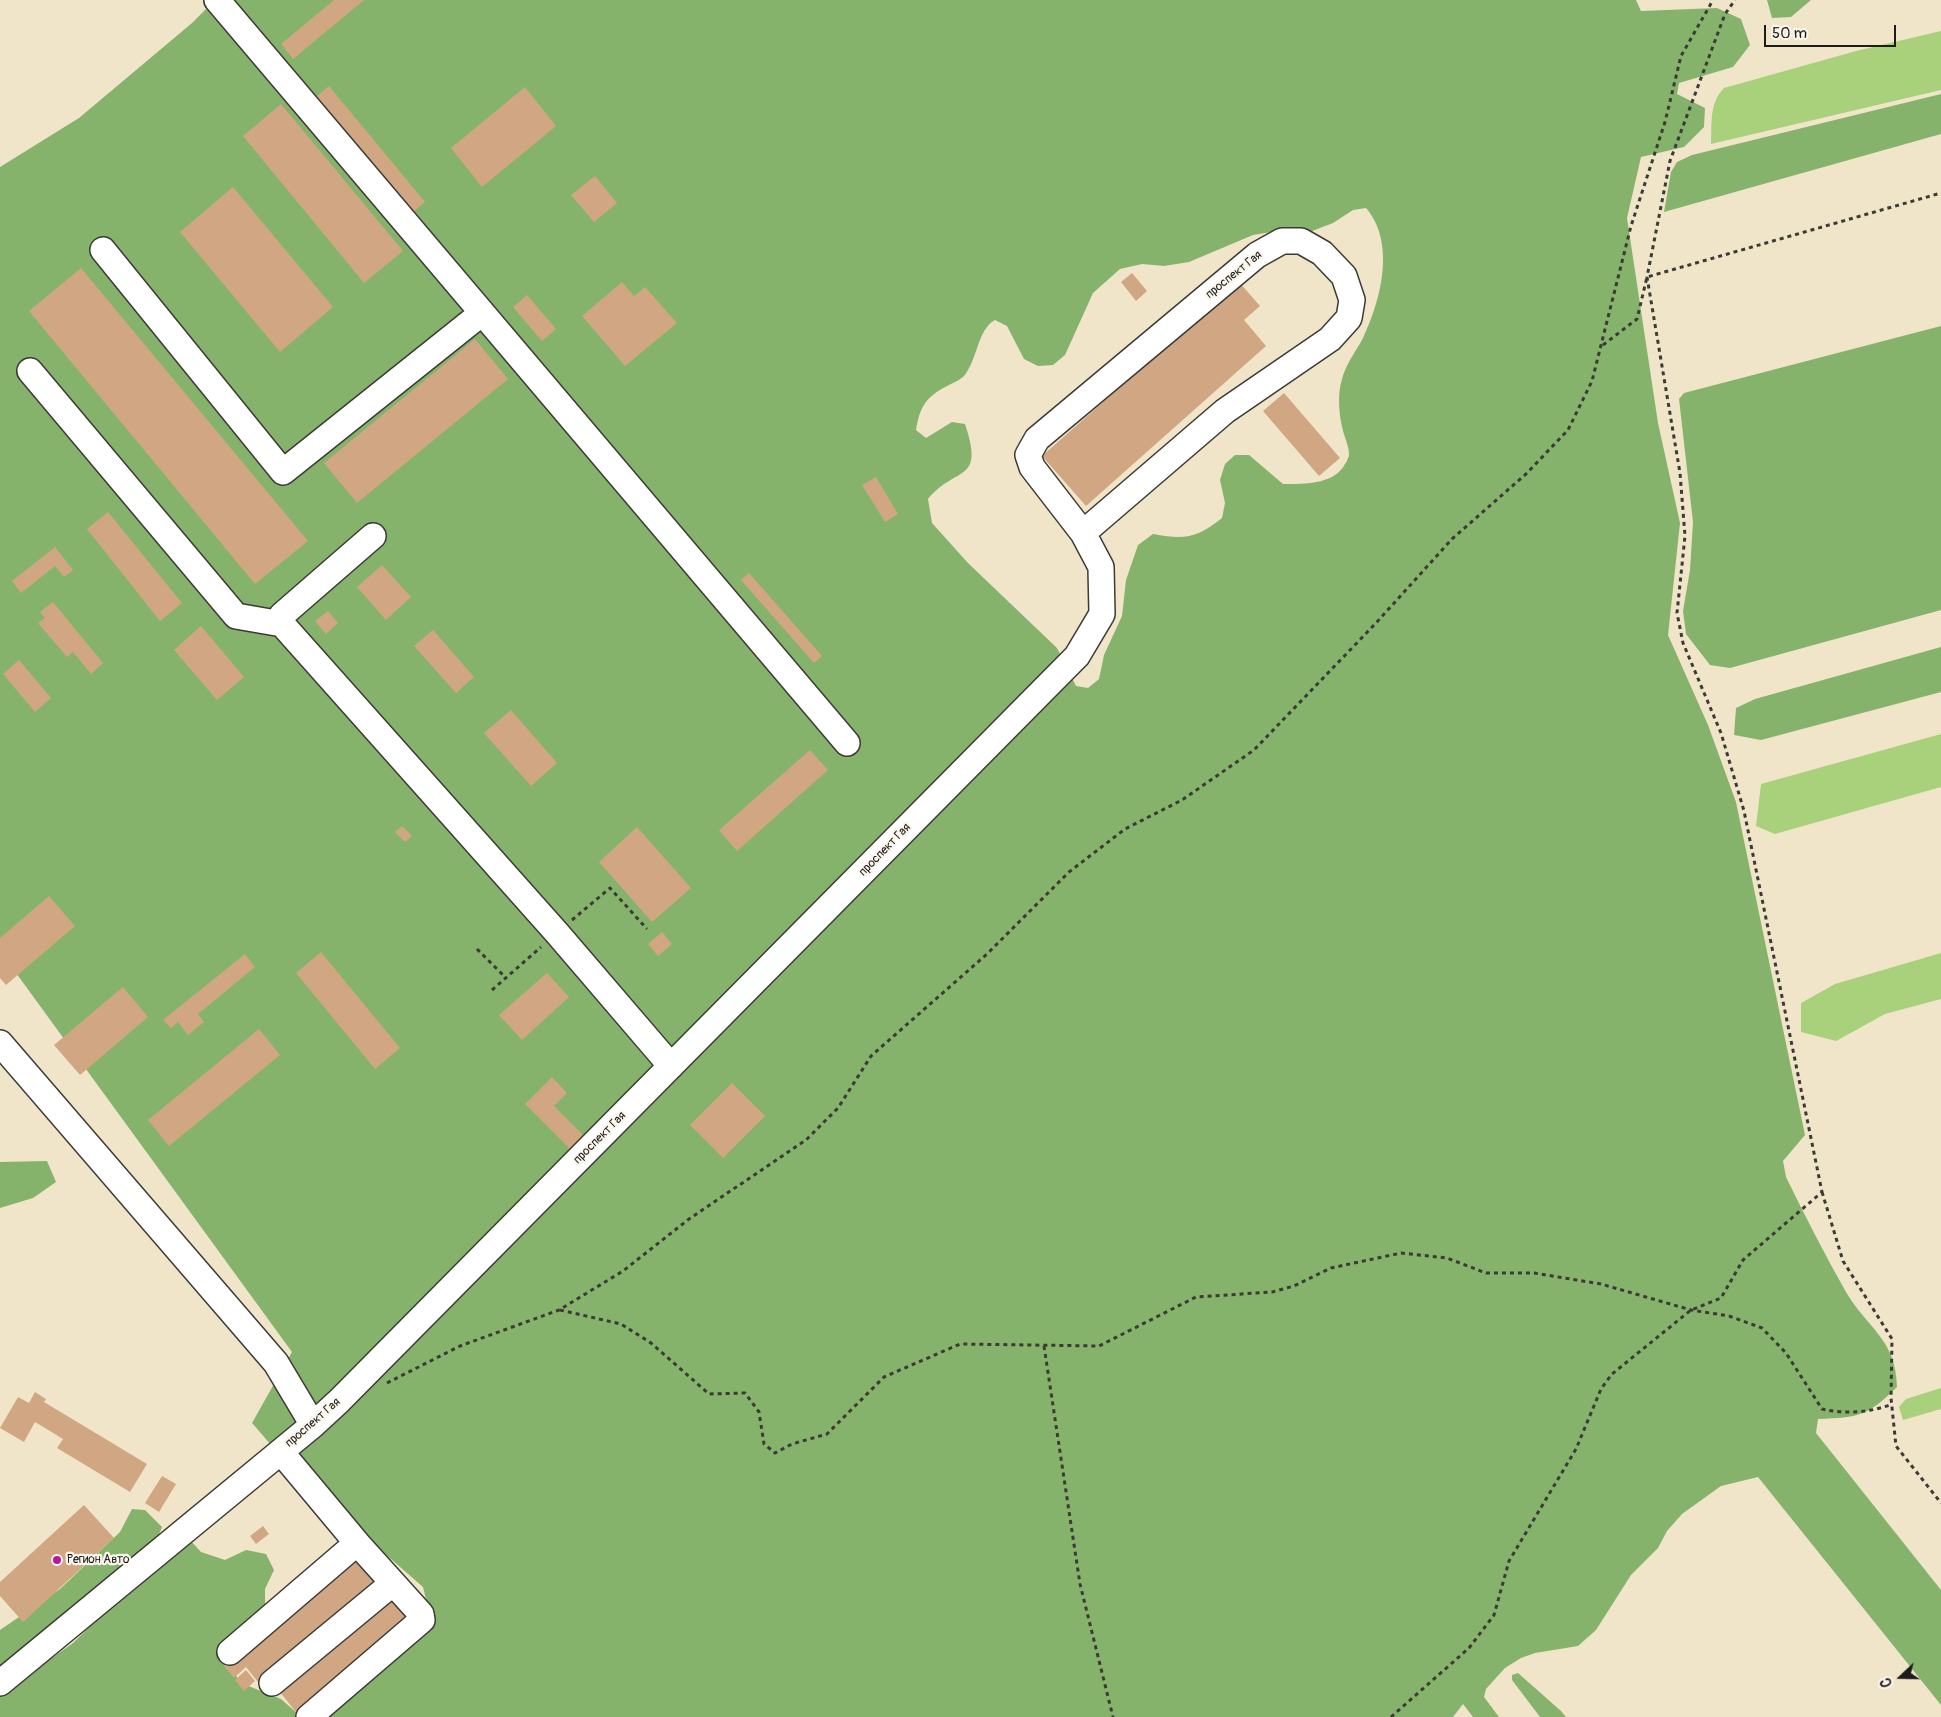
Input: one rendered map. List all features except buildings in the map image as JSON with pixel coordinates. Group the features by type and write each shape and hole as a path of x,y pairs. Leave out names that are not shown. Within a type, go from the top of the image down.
{"street":[{"path":"217,0 847,743"},
{"name":"проспект Гая","path":"0,1683 313,1425 1077,656 1102,614 1101,567 1084,534 1032,467 1028,455 1037,440 1256,255 1282,241 1302,241 1322,253 1344,276 1352,300 1349,318 1330,339 1225,411 1084,534"},
{"path":"103,250 283,472 482,313"},
{"path":"30,371 236,616 282,624 557,933 671,1066"},
{"path":"282,624 282,616 373,536"},
{"path":"0,1043 276,1364 313,1425"},
{"path":"280,1452 357,1543 421,1614 422,1620 309,1717"},
{"path":"230,1652 357,1543"},
{"path":"272,1683 393,1583"}],"path":[{"path":"383,1385 401,1378 460,1346 559,1310 623,1271 689,1219 806,1140 838,1108 871,1056 987,954 1069,872 1125,829 1182,800 1254,750 1376,623 1452,539 1526,474 1568,430 1592,381 1632,226 1665,122 1681,56 1714,0"},
{"path":"1602,345 1637,319 1670,161 1725,14 1735,0"},
{"path":"1647,278 1941,192"},
{"path":"1647,278 1680,474 1685,536 1677,613 1683,643 1722,733 1744,812 1822,1192 1843,1261 1892,1339 1892,1404 1896,1446 1941,1503"},
{"path":"477,949 506,978"},
{"path":"1391,1717 1469,1648 1494,1615 1509,1561 1576,1449 1601,1389 1612,1374 1691,1310 1721,1298 1743,1260 1822,1192"},
{"path":"559,1310 621,1324 651,1343 709,1394 745,1393 759,1412 764,1444 775,1453 792,1444 826,1434 884,1377 960,1344 1099,1346 1196,1297 1272,1292 1294,1286 1331,1268 1401,1253 1447,1258 1486,1274 1534,1273 1601,1284 1691,1310 1729,1316 1762,1328 1786,1353 1822,1409 1850,1412 1880,1409 1892,1404"},
{"path":"1044,1346 1080,1584 1113,1717"}],"green space":[{"path":"215,0 1636,0 1641,11 1717,8 1741,19 1750,45 1733,67 1679,83 1677,94 1705,108 1704,127 1684,147 1641,157 1627,218 1658,423 1680,523 1668,635 1708,725 1736,802 1805,1135 1783,1161 1786,1177 1846,1292 1886,1346 1892,1357 1895,1371 1897,1387 1877,1404 1862,1414 1818,1419 1816,1433 1941,1590 1941,1705 1758,1477 1721,1486 1682,1514 1667,1531 1658,1548 1631,1575 1596,1630 1578,1646 1535,1653 1521,1658 1505,1668 1486,1689 1484,1697 1499,1717 1473,1717 1463,1704 1453,1717 0,1717 0,1695 73,1643 135,1582 190,1540 201,1552 225,1560 246,1550 266,1554 274,1570 265,1589 265,1613 221,1654 241,1683 281,1699 297,1713 310,1714 430,1616 423,1587 305,1484 252,1423 292,1352 0,951 0,167 79,118 192,23","holes":["1366,208 1375,222 1381,238 1383,254 1380,289 1370,323 1346,368 1339,392 1340,418 1349,451 1346,463 1340,471 1326,480 1283,484 1249,455 1235,455 1225,464 1220,480 1225,503 1222,518 1205,530 1190,536 1174,537 1153,534 1138,545 1126,580 1122,616 1104,655 1099,679 1088,688 1076,686 1057,648 968,563 932,523 928,499 938,488 964,471 969,465 972,456 965,424 952,422 926,438 916,430 925,403 934,394 964,376 969,369 981,338 989,325 995,320 1007,326 1024,359 1038,366 1053,365 1065,355 1093,293 1120,269 1142,264 1164,266 1189,262 1253,235 1283,230 1307,233 1333,223 1353,210"]},
{"path":"1767,0 1811,0 1791,17 1772,18"},
{"path":"1941,31 1941,90 1711,144 1714,107 1719,94 1724,88 1856,51"},
{"path":"1941,94 1941,134 1664,212 1671,172 1677,162 1692,155"},
{"path":"1941,326 1941,610 1730,668 1710,665 1686,634 1683,611 1690,570 1693,522 1679,399 1684,393"},
{"path":"1941,647 1941,692 1761,740 1734,735 1736,708 1755,699"},
{"path":"1941,734 1941,787 1775,834 1756,826 1761,784"},
{"path":"1941,953 1941,999 1885,1014 1836,1041 1801,1032 1801,1003 1835,984"},
{"path":"47,1161 56,1182 33,1198 0,1208 0,1162"},
{"path":"1941,1388 1941,1409 1903,1420 1899,1407 1906,1399"},
{"path":"132,1509 145,1510 162,1527 155,1544 0,1674 0,1630 60,1589 120,1532"},
{"path":"1518,1673 1566,1717 1540,1717 1512,1680 1512,1675"}],"place":[{"name":"Регион Авто","path":"57,1560"}]}
